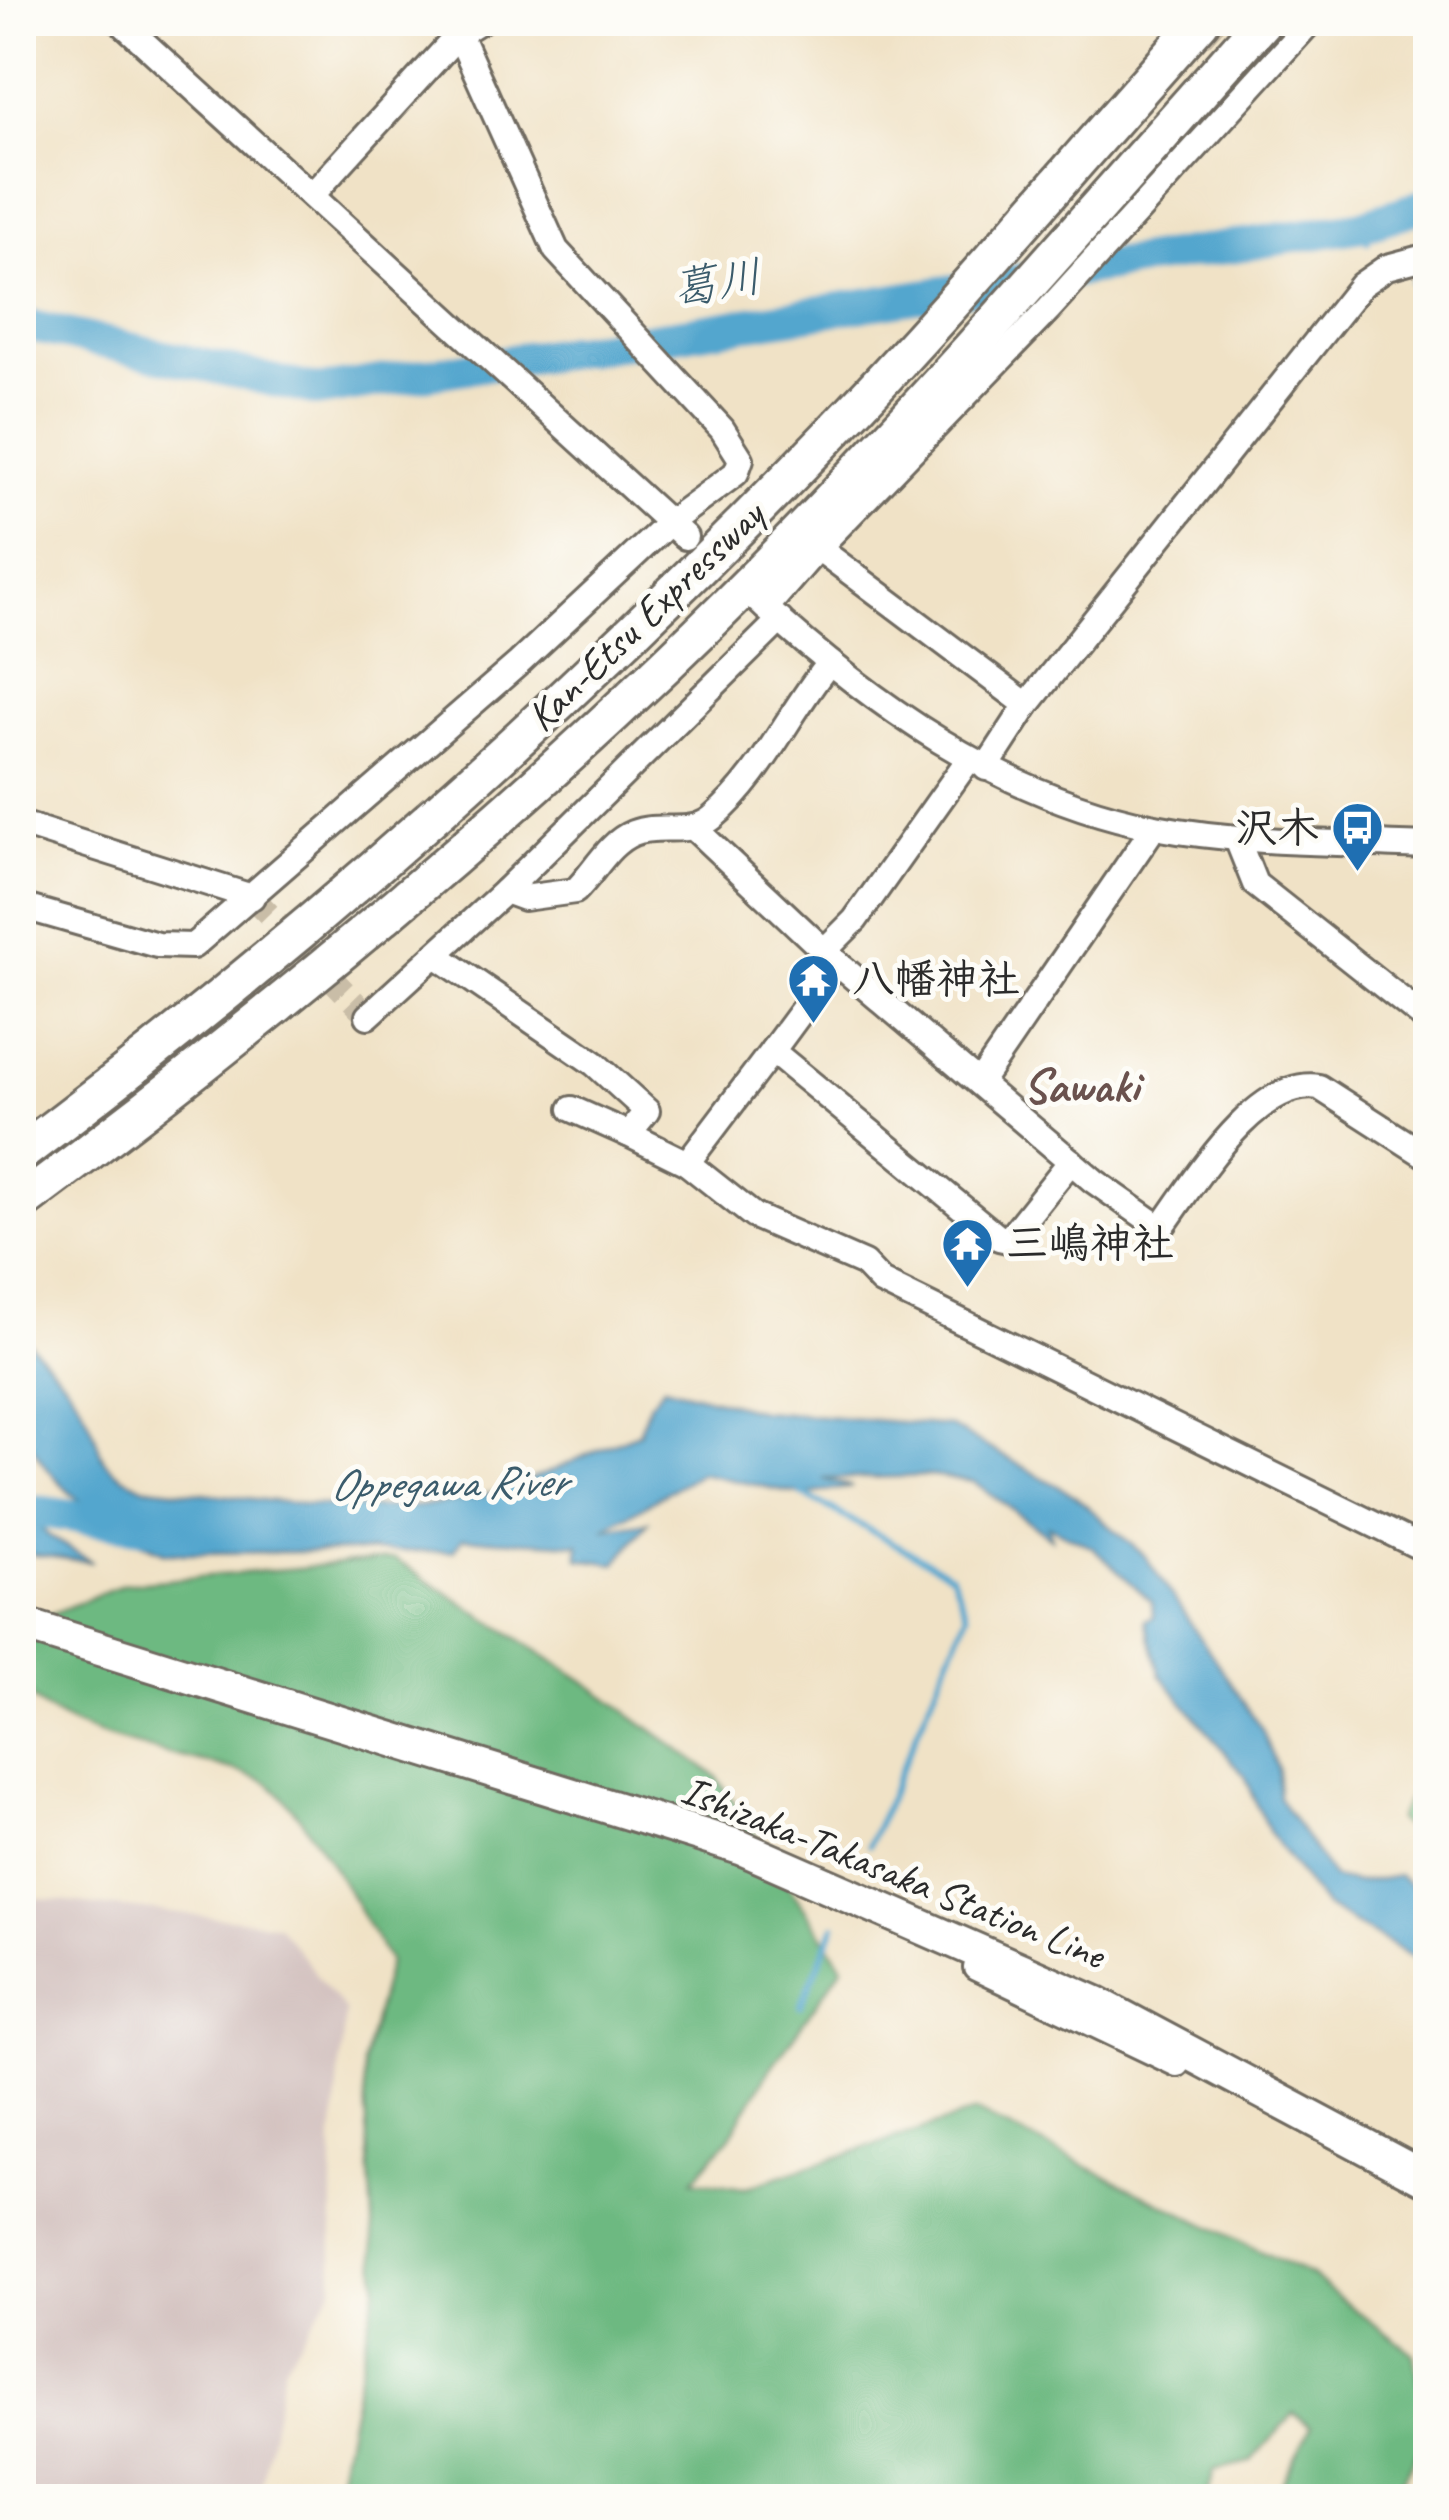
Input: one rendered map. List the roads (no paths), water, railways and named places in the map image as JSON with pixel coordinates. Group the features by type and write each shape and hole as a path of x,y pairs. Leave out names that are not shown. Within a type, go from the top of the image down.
{"highway":[{"name":"Kan-Etsu Expressway","path":"21,1153 203,1014 505,755 828,437 1201,21"},
{"name":"Kan-Etsu Expressway","path":"21,1203 244,1036 508,807 674,653 824,507 1263,21"}],"main road":[{"name":"Ishizaka-Takasaka Station Line","path":"21,1624 742,1848 1096,2003 1428,2180"}],"street":[{"path":"120,21 677,529"},
{"path":"368,1016 505,891 818,548 1134,217 1255,74 1311,21"},
{"path":"21,906 157,944 193,946 677,529 736,473 742,459 563,260 536,215 464,25 312,195"},
{"path":"687,1163 772,1052 855,920 1360,285 1422,263"},
{"path":"818,548 1027,706"},
{"path":"767,609 878,703 977,764 1154,827 1238,839 1428,846"},
{"path":"695,829 755,772 830,663"},
{"path":"21,824 252,897"},
{"path":"505,891 524,898 574,891 622,839 651,827 695,829 831,957 1071,1160 1161,1228 1221,1145 1281,1090 1298,1084 1318,1087 1428,1157"},
{"path":"979,1083 1154,827"},
{"path":"1238,839 1256,884 1428,1021"},
{"path":"436,955 594,1063 647,1111 628,1134"},
{"path":"772,1052 999,1238 1008,1240 1071,1160"},
{"path":"572,1109 687,1163 754,1216 864,1264 881,1282 1428,1551"},
{"path":"820,1882 872,1919 1137,2044 1428,2198"}],"water":[{"path":"21,1334 77,1399 106,1463 126,1478 144,1487 272,1501 401,1507 485,1495 639,1433 649,1403 664,1386 760,1411 949,1426 1074,1495 1145,1556 1261,1728 1278,1769 1278,1797 1333,1878 1357,1883 1398,1876 1428,1900 1428,1966 1325,1907 1269,1833 1245,1776 1161,1675 1145,1620 1153,1617 1152,1602 1092,1547 1048,1526 1051,1538 974,1482 930,1476 823,1479 852,1487 804,1495 700,1473 604,1529 648,1522 616,1564 579,1559 579,1544 463,1538 453,1551 166,1553 100,1517 43,1462 19,1409"},
{"path":"21,1507 48,1535 92,1562 21,1553"}],"waterway":[{"name":"葛川","path":"21,324 319,391 1361,226 1428,204"},
{"path":"1361,226 1368,242"},
{"path":"1412,282 1428,294"},
{"path":"801,1493 951,1574 967,1614 869,1845"},
{"name":"Oppegawa River","path":"21,1509 154,1528"},
{"path":"801,2006 835,1926"}],"tunnel":[{"path":"1199,21 1249,68"},
{"path":"252,897 368,1016"}],"place":[{"name":"沢木","path":"1358,874"},
{"name":"八幡神社","path":"813,1025"},
{"name":"三嶋神社","path":"967,1289"}],"district":[{"name":"Sawaki","path":"1081,1086"}]}
